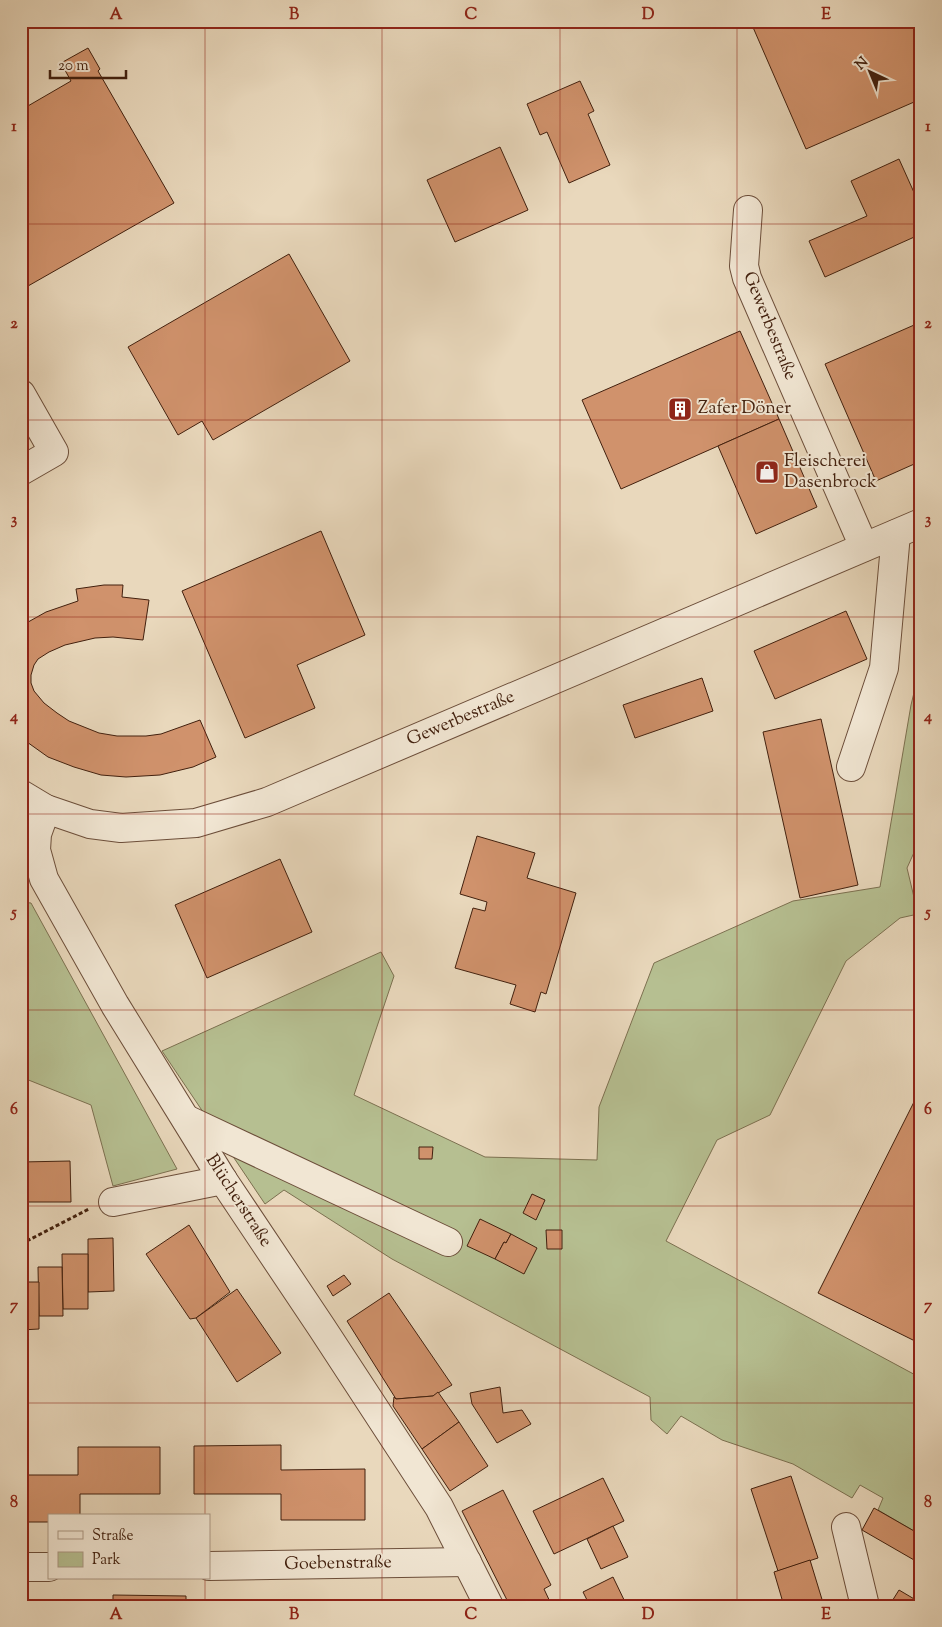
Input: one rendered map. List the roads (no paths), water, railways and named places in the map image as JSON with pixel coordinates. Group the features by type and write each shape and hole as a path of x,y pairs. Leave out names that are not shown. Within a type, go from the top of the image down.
{"street":[{"name":"Gewerbestraße","path":"748,210 744,266 747,278 864,547"},
{"path":"21,394 54,452 21,471"},
{"name":"Gewerbestraße","path":"46,809 90,824 121,828 196,823 267,802 921,523"},
{"path":"851,767 884,668 896,534"},
{"path":"21,794 46,809"},
{"name":"Blücherstraße","path":"46,809 37,834 36,850 44,879 116,1005 224,1180 439,1507 490,1606"},
{"path":"186,1118 448,1242"},
{"path":"113,1202 224,1180"},
{"path":"846,1526 866,1606"},
{"name":"Goebenstraße","path":"210,1566 468,1562"},
{"path":"21,1567 48,1567"}],"place":[{"name":"Zafer Döner","path":"680,409"},
{"name":"Fleischerei Dasenbrock","path":"767,472"}]}
